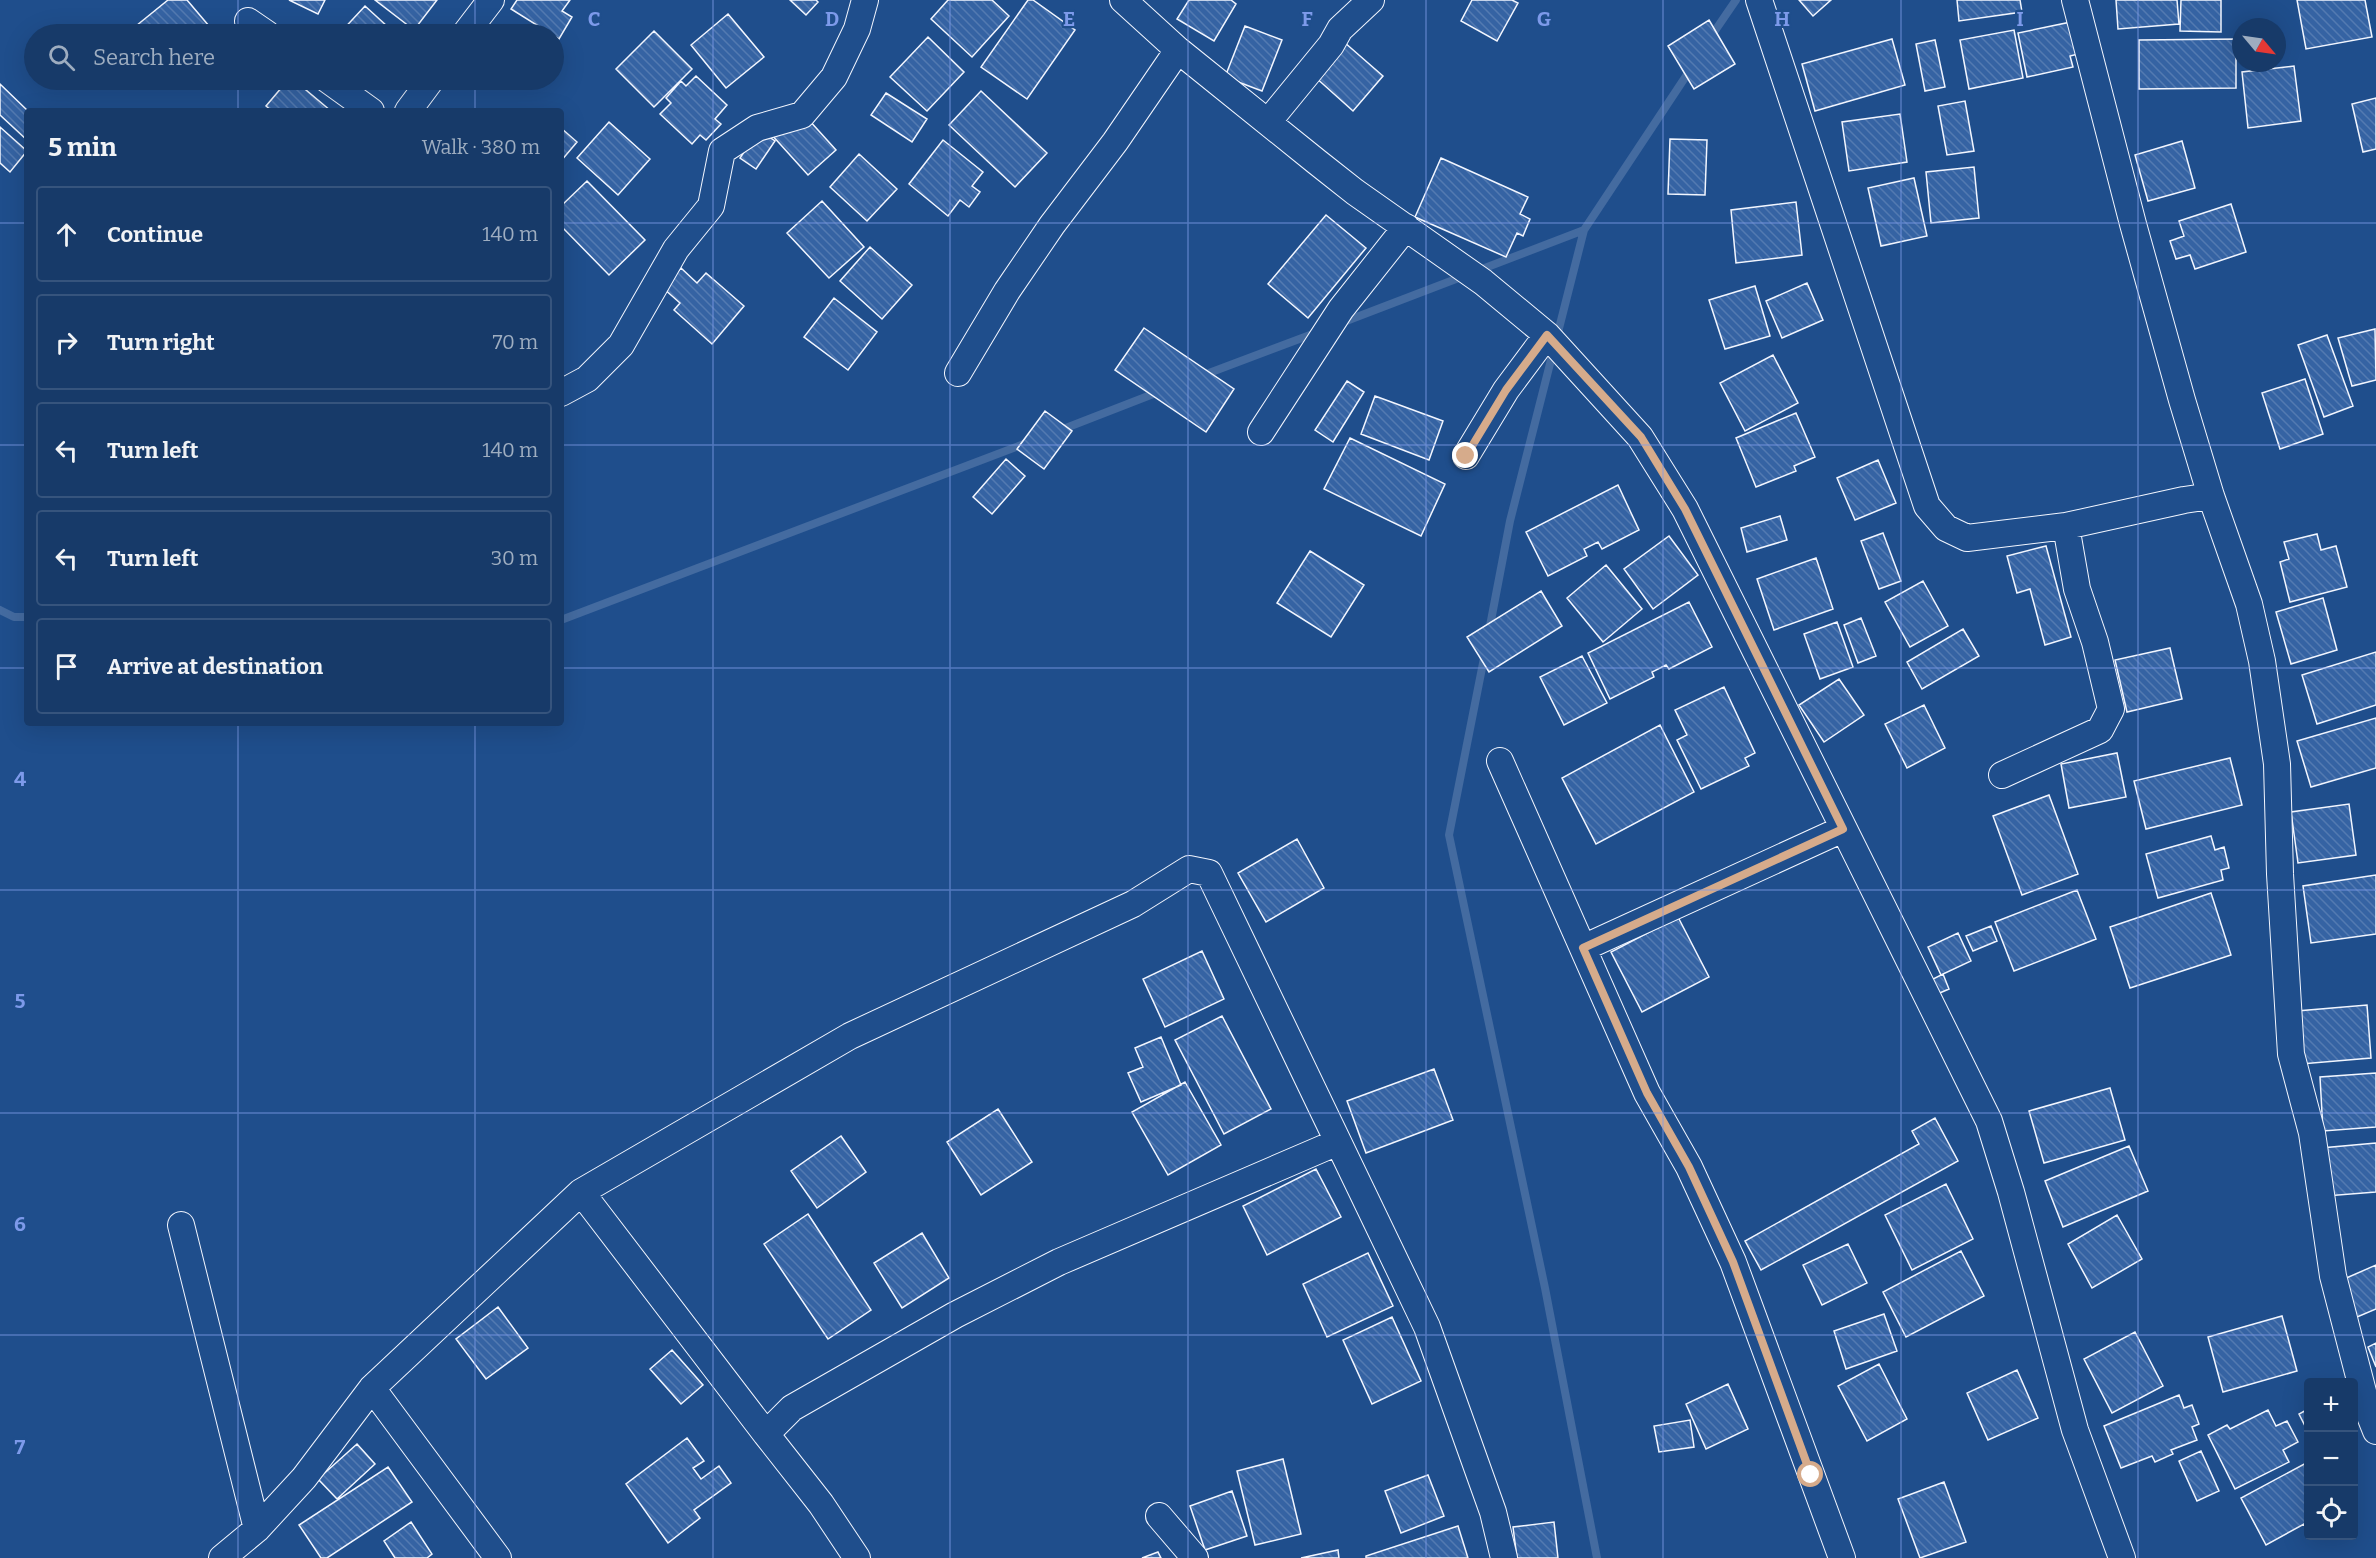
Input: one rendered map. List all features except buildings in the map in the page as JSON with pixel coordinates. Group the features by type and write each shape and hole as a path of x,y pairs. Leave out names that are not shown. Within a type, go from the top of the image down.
{"street":[{"path":"473,24 491,0"},
{"path":"564,391 586,379 621,345 675,249 711,206 722,151 757,128 802,115 834,77 856,29 865,0"},
{"path":"1123,0 1178,50 1355,192 1484,282 1547,335 1641,437 1685,509 1989,1121 2011,1192 2075,1430 2122,1558"},
{"path":"1268,122 1331,45 1340,29 1371,0"},
{"path":"1759,0 1927,506 1946,528 1967,538 2066,526 2211,496"},
{"path":"2075,0 2133,224 2211,496 2249,604 2262,661 2277,764 2280,874 2291,1054 2312,1133 2333,1276 2368,1412 2376,1431"},
{"path":"958,374 1007,291 1052,225 1115,142 1178,50"},
{"path":"342,90 366,108"},
{"path":"410,108 424,90"},
{"path":"1261,432 1341,309 1406,227"},
{"path":"1466,456 1506,390 1547,335"},
{"path":"2002,775 2100,730 2111,709 2095,642 2078,588 2066,526"},
{"path":"1500,761 1647,1093 1689,1167 1733,1262 1842,1558"},
{"path":"1583,948 1843,829"},
{"path":"222,1558 257,1528 304,1478 372,1388 581,1192 850,1036 1132,904 1189,869 1209,873 1427,1327 1493,1512 1504,1558"},
{"path":"766,1434 792,1408 965,1310 1059,1262 1338,1142"},
{"path":"581,1192 821,1504 856,1558"},
{"path":"181,1225 257,1528"},
{"path":"372,1388 498,1558"},
{"path":"1159,1516 1195,1558"}],"waterway":[{"path":"1710,38 1736,0"},
{"path":"1489,631 1510,521 1584,230 1692,67"},
{"path":"1341,323 1584,230"},
{"path":"1201,376 1318,332"},
{"path":"1058,431 1161,391"},
{"path":"564,619 1029,442"},
{"path":"0,610 14,617 24,617"},
{"path":"1485,653 1449,835 1545,1288 1597,1558"}],"route":[{"path":"1466,456 1506,390 1547,335 1641,437 1685,509 1843,829 1583,948 1647,1093 1689,1167 1733,1262 1811,1475"}]}
